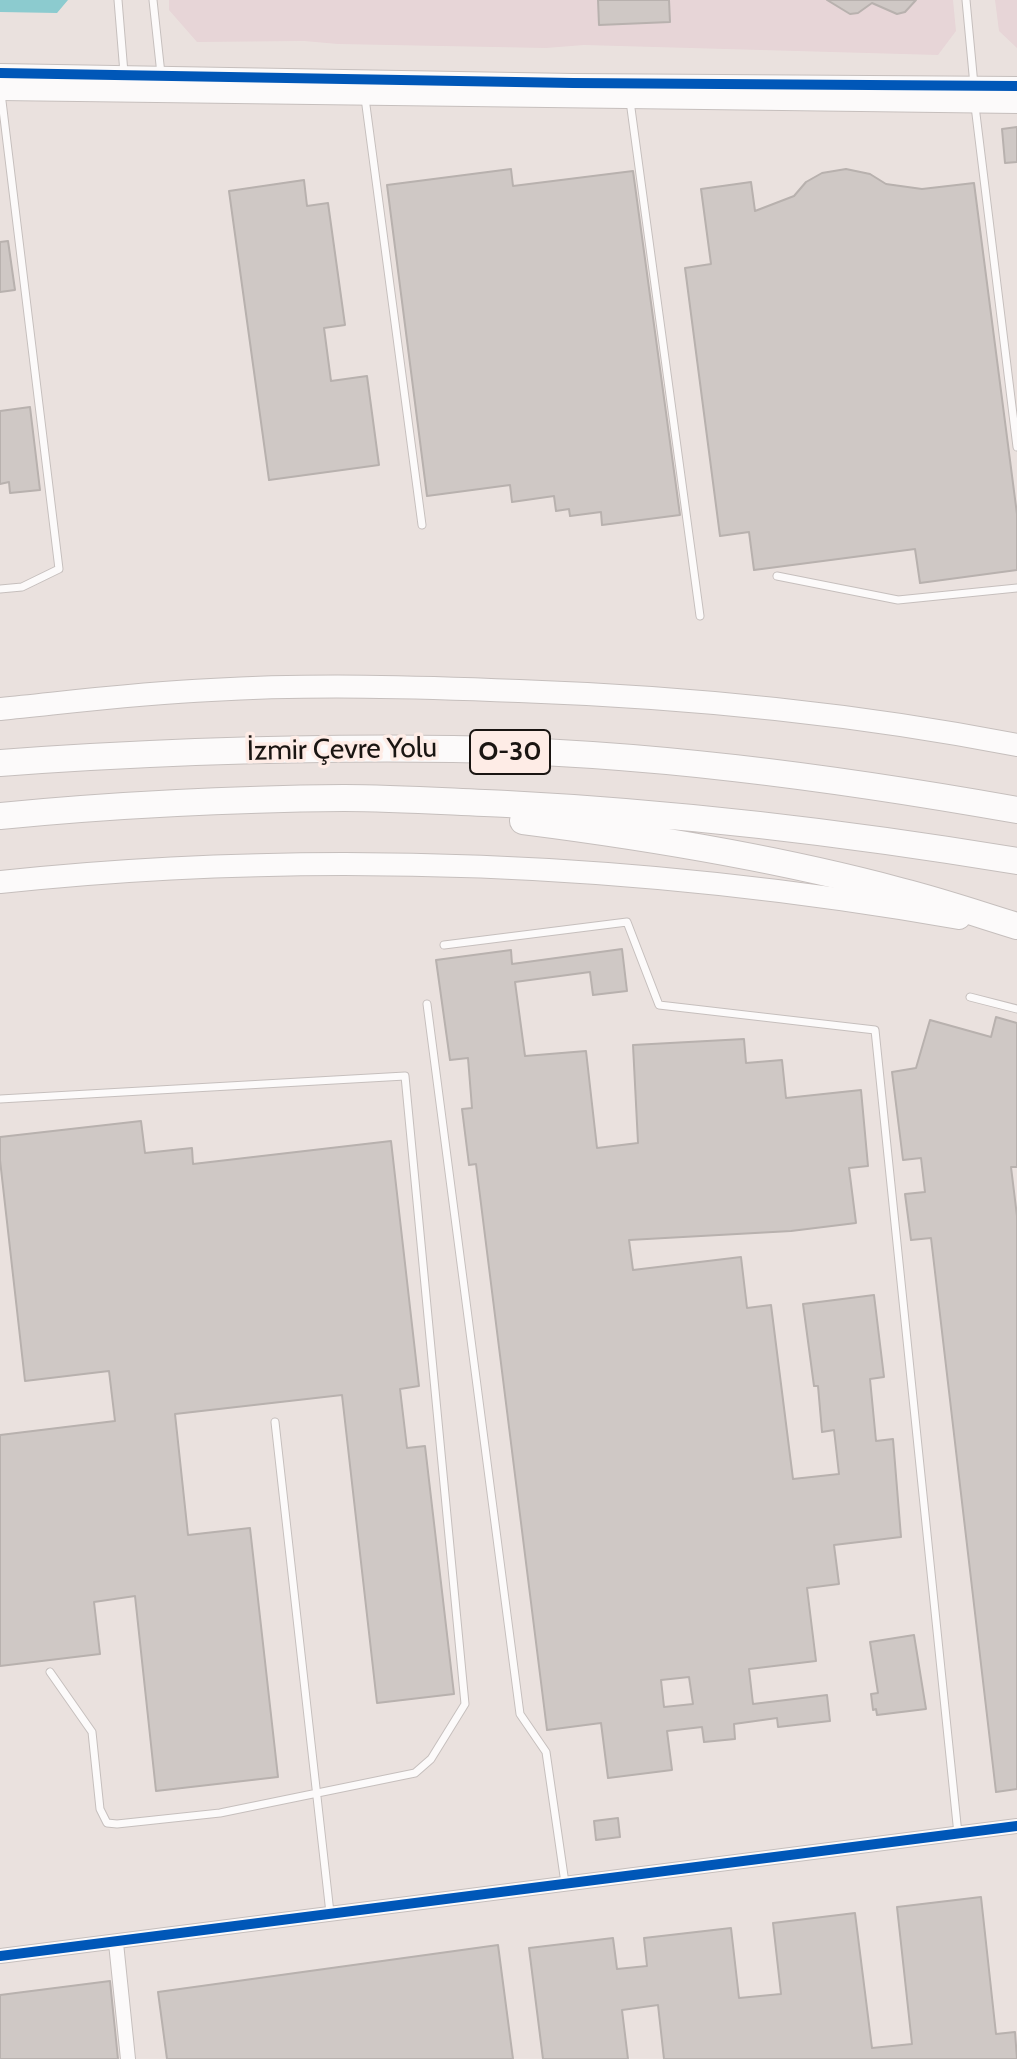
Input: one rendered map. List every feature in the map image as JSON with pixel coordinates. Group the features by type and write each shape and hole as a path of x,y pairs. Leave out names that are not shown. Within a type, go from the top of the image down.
{"highway":[{"name":"İzmir Çevre Yolu","path":"0,763 145,753 455,749 735,769 904,790 1017,810"},
{"name":"İzmir Çevre Yolu","path":"0,816 142,806 345,798 649,813 894,841 1017,861"},
{"path":"345,798 647,838 901,891 1017,927"}],"main road":[{"path":"0,709 211,690 456,688 603,694 745,705 1017,745"},
{"path":"0,882 179,868 335,865 493,868 686,881 903,908 1017,927"}],"street":[{"path":"0,73 124,73 975,94 1017,104"},
{"path":"0,91 630,99 975,94 1017,86"},
{"path":"0,1956 1017,1826"},
{"path":"116,1943 128,2059"}],"lane":[{"path":"118,0 124,73"},
{"path":"153,0 161,74"},
{"path":"966,0 1017,447"},
{"path":"0,91 59,569 22,587 0,589"},
{"path":"365,96 422,525"},
{"path":"630,99 700,616"},
{"path":"777,576 898,600 1017,588"},
{"path":"444,945 627,922 659,1005 875,1030 958,1834"},
{"path":"970,997 1017,1009"},
{"path":"427,1004 520,1714 546,1752 565,1885"},
{"path":"0,1099 405,1076 465,1704 431,1759 415,1773 220,1813 107,1823 100,1809 92,1732 50,1672"},
{"path":"275,1422 330,1915"}],"shaded area":[{"path":"169,0 953,0 956,31 938,55 584,45 546,48 304,41 197,42 169,10"},
{"path":"995,0 1017,0 1017,48 999,31"}],"water":[{"path":"0,0 68,0 57,13 0,12"}],"building":[{"path":"598,0 669,0 670,22 599,25"},
{"path":"827,0 916,0 905,12 897,14 872,3 858,13 850,14"},
{"path":"1017,127 1017,162 1005,163 1002,129"},
{"path":"511,169 513,186 633,171 680,515 602,525 601,512 570,516 569,509 556,511 554,496 512,502 510,485 427,496 387,185"},
{"path":"846,169 870,174 886,184 922,189 974,183 1017,514 1017,570 920,583 915,549 754,570 749,532 720,536 685,268 711,264 701,189 751,182 755,211 794,196 806,182 822,173"},
{"path":"304,180 307,206 328,203 345,325 324,328 331,381 367,376 379,465 269,480 229,191"},
{"path":"8,241 15,290 0,292 0,242"},
{"path":"30,407 40,490 10,493 9,482 0,484 0,411"},
{"path":"622,949 627,991 593,995 590,972 515,982 525,1056 586,1051 597,1148 638,1143 633,1045 744,1039 746,1063 782,1060 786,1098 861,1090 868,1166 849,1168 856,1223 791,1231 629,1240 633,1270 741,1257 747,1308 771,1305 793,1479 839,1474 834,1430 822,1432 818,1386 814,1386 803,1304 874,1295 884,1377 870,1379 876,1441 893,1439 901,1537 834,1545 839,1584 807,1588 816,1661 749,1669 753,1704 827,1695 830,1721 778,1727 777,1718 734,1724 735,1739 704,1742 702,1727 667,1731 672,1770 608,1778 601,1723 547,1730 476,1164 469,1165 462,1109 472,1108 468,1058 450,1060 436,960 511,950 512,964","holes":["689,1677 693,1704 664,1707 661,1680"]},
{"path":"996,1017 1017,1023 1017,1167 1011,1167 1017,1216 1017,1789 996,1792 931,1238 911,1240 905,1194 925,1192 921,1158 903,1160 892,1072 916,1068 930,1020 991,1037"},
{"path":"141,1121 145,1153 192,1148 193,1164 391,1141 419,1386 400,1389 407,1448 425,1446 454,1694 377,1703 342,1395 175,1414 188,1535 250,1528 278,1777 156,1791 135,1596 94,1602 100,1654 0,1666 0,1435 115,1421 109,1371 25,1381 0,1137"},
{"path":"914,1635 926,1709 877,1715 876,1709 873,1710 871,1694 878,1693 870,1642"},
{"path":"618,1818 620,1837 596,1840 594,1821"},
{"path":"981,1897 996,2034 1015,2032 1017,2059 664,2059 658,2005 622,2010 628,2059 543,2059 529,1948 613,1938 617,1969 647,1966 644,1938 731,1928 739,1998 781,1994 773,1923 855,1913 872,2048 912,2044 897,1907"},
{"path":"498,1945 513,2059 167,2059 158,1992"},
{"path":"110,1981 118,2059 0,2059 0,1995"}],"cycle path":[{"path":"0,73 573,83 1017,86"},
{"path":"0,1956 1017,1826"}]}
